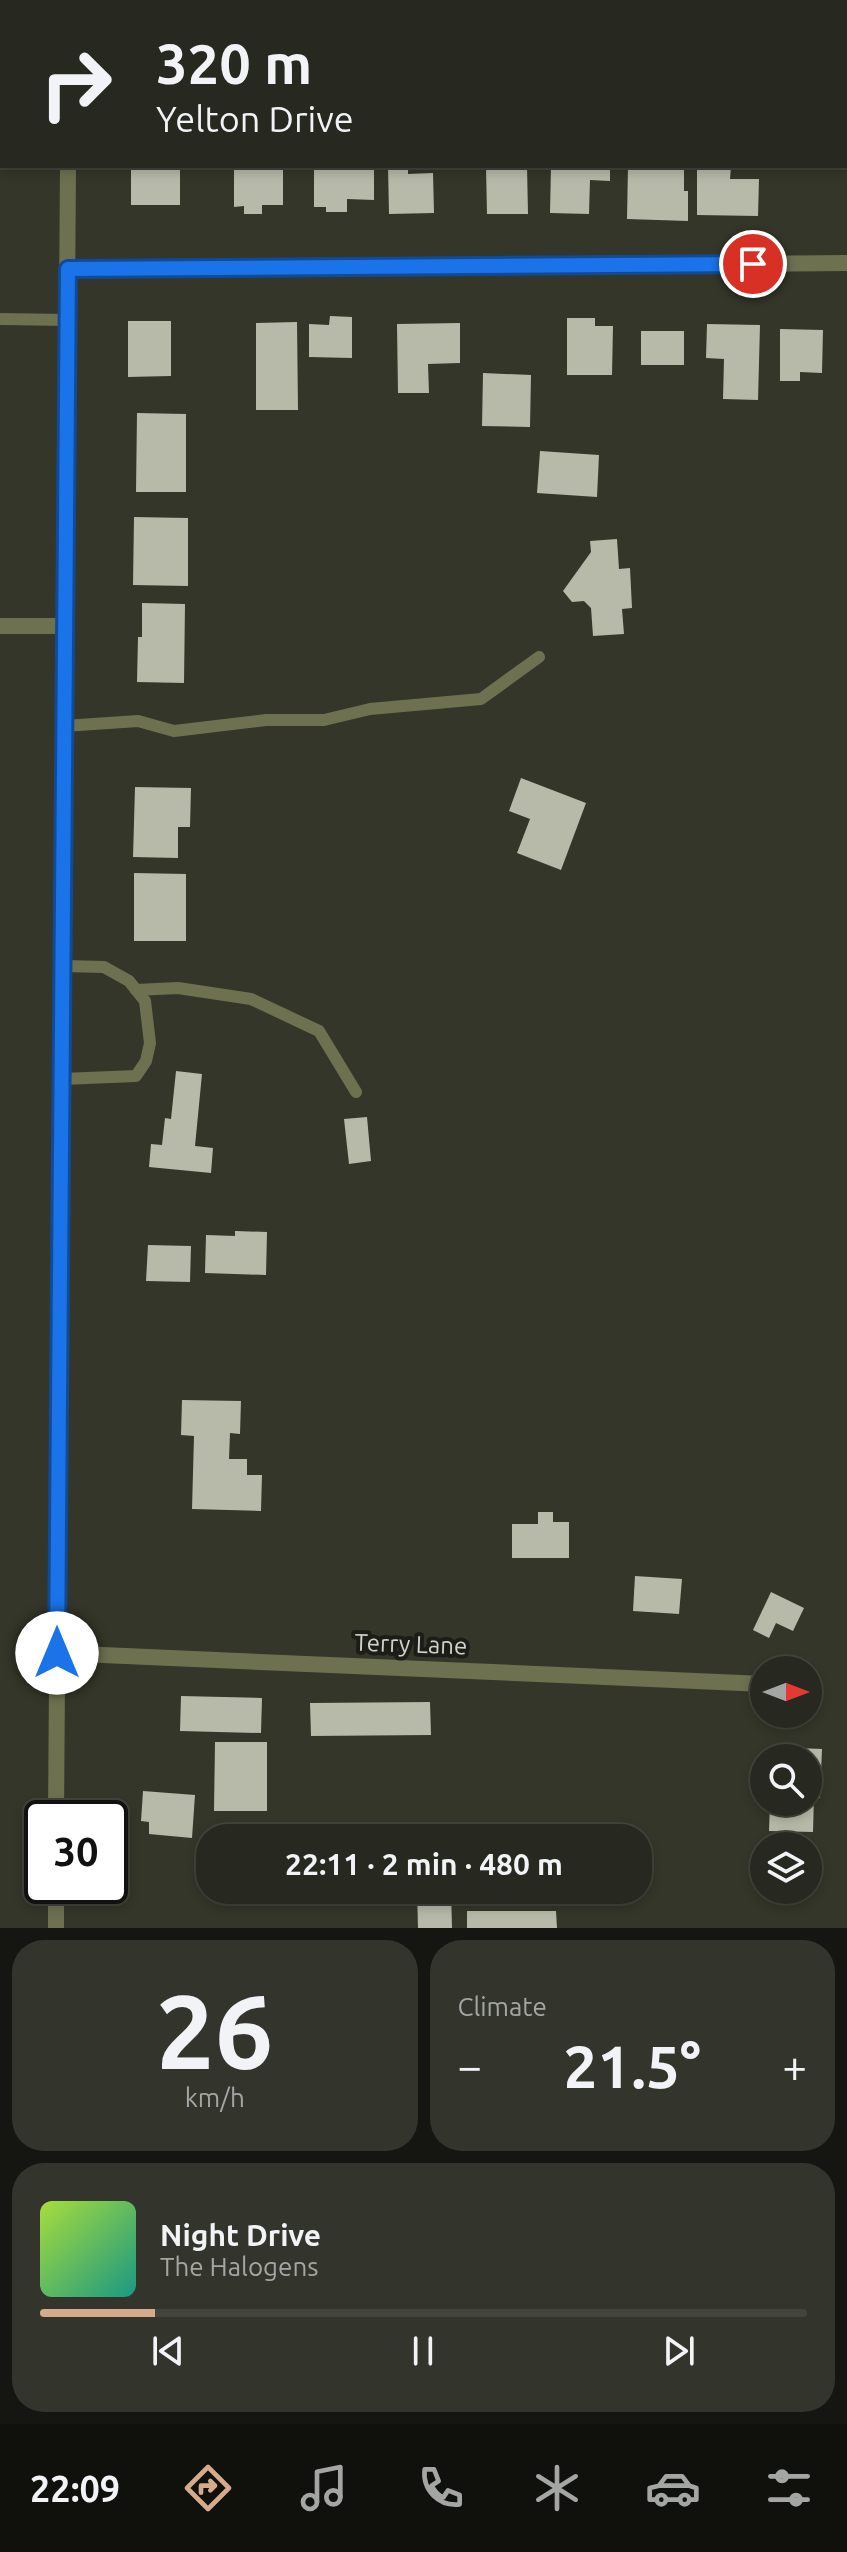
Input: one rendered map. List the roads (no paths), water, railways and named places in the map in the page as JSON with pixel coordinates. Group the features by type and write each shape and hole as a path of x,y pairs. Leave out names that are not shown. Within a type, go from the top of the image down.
{"street":[{"path":"56,1800 68,168"},
{"path":"68,269 847,263"},
{"path":"0,626 65,626"},
{"name":"Terry Lane","path":"57,1653 750,1683"},
{"path":"56,1904 56,1928"}],"lane":[{"path":"0,319 67,320"},
{"path":"64,726 138,721 174,731 266,720 324,720 370,709 481,699 539,657"},
{"path":"62,1079 136,1076 146,1061 150,1043 145,1001 129,981 104,967 63,966"},
{"path":"136,990 178,988 251,999 319,1031 356,1092"}]}
